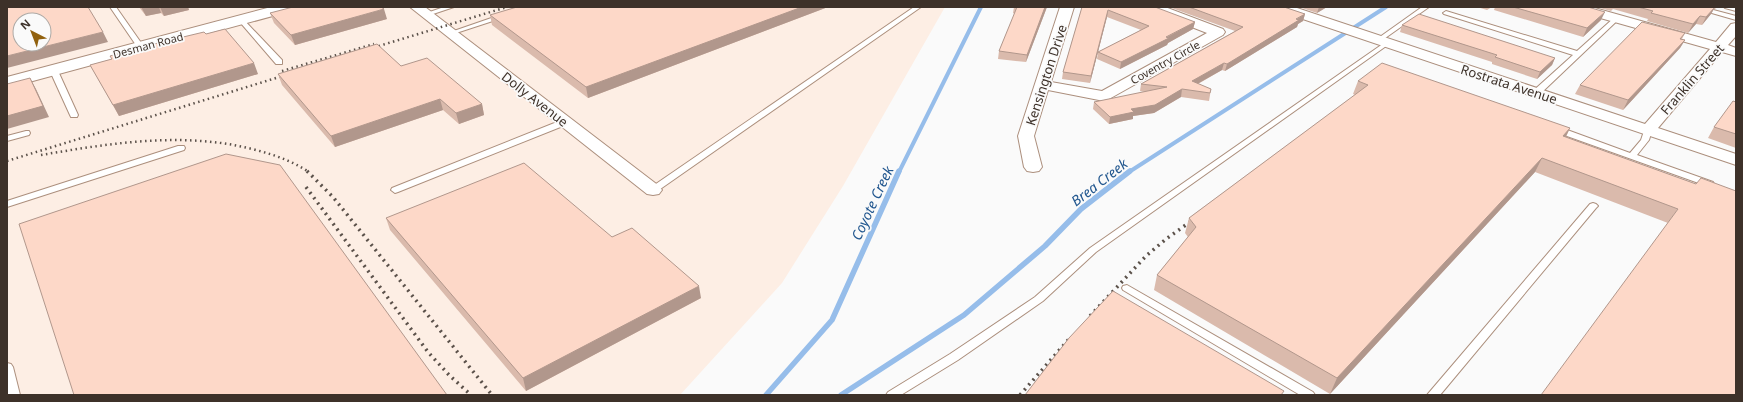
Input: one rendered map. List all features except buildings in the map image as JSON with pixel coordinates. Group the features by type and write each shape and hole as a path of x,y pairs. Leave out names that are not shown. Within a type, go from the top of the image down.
{"street":[{"name":"Desman Road","path":"7,83 290,7"},
{"name":"Kensington Drive","path":"1032,168 1026,136 1068,7"},
{"name":"Coventry Circle","path":"1043,85 1104,96 1218,32 1152,7"},
{"name":"Rostrata Avenue","path":"1281,7 1736,160"},
{"path":"1577,7 1736,52"},
{"name":"Dolly Avenue","path":"422,11 653,190"},
{"name":"Franklin Street","path":"1648,130 1736,27"}],"lane":[{"path":"113,7 140,47"},
{"path":"422,11 451,7"},
{"path":"653,190 918,7"},
{"path":"892,395 954,357 1039,299 1093,250 1426,7"},
{"path":"1694,7 1736,18"},
{"path":"1727,7 1736,9"},
{"path":"1446,13 1578,54"},
{"path":"451,33 510,14"},
{"path":"1536,93 1617,18"},
{"path":"241,20 279,62"},
{"path":"54,70 74,115"},
{"path":"395,190 565,122"},
{"path":"1550,127 1721,188"},
{"path":"1632,156 1645,140 1648,130"},
{"path":"7,139 26,134"},
{"path":"7,204 182,148"},
{"path":"1433,395 1593,206"},
{"path":"1127,288 1308,395"},
{"path":"7,367 14,395"}],"shaded area":[{"path":"7,7 945,7 843,186 782,283 680,395 7,395"}],"waterway":[{"name":"Coyote Creek","path":"899,172 981,7"},
{"name":"Brea Creek","path":"1129,172 1386,7"},
{"name":"Coyote Creek","path":"766,395 832,320 899,171"},
{"name":"Brea Creek","path":"841,395 964,315 1045,246 1081,209 1130,171"}],"railway":[{"path":"369,49 507,7"},
{"path":"282,71 374,44"},
{"path":"7,161 289,74"},
{"path":"41,155 122,143 175,140 202,141 229,144 277,156 309,172"},
{"path":"307,171 333,197 492,395"},
{"path":"306,187 428,352 449,375 471,395"},
{"path":"1090,316 1146,256 1166,239 1197,217"},
{"path":"1020,395 1069,339"}]}
